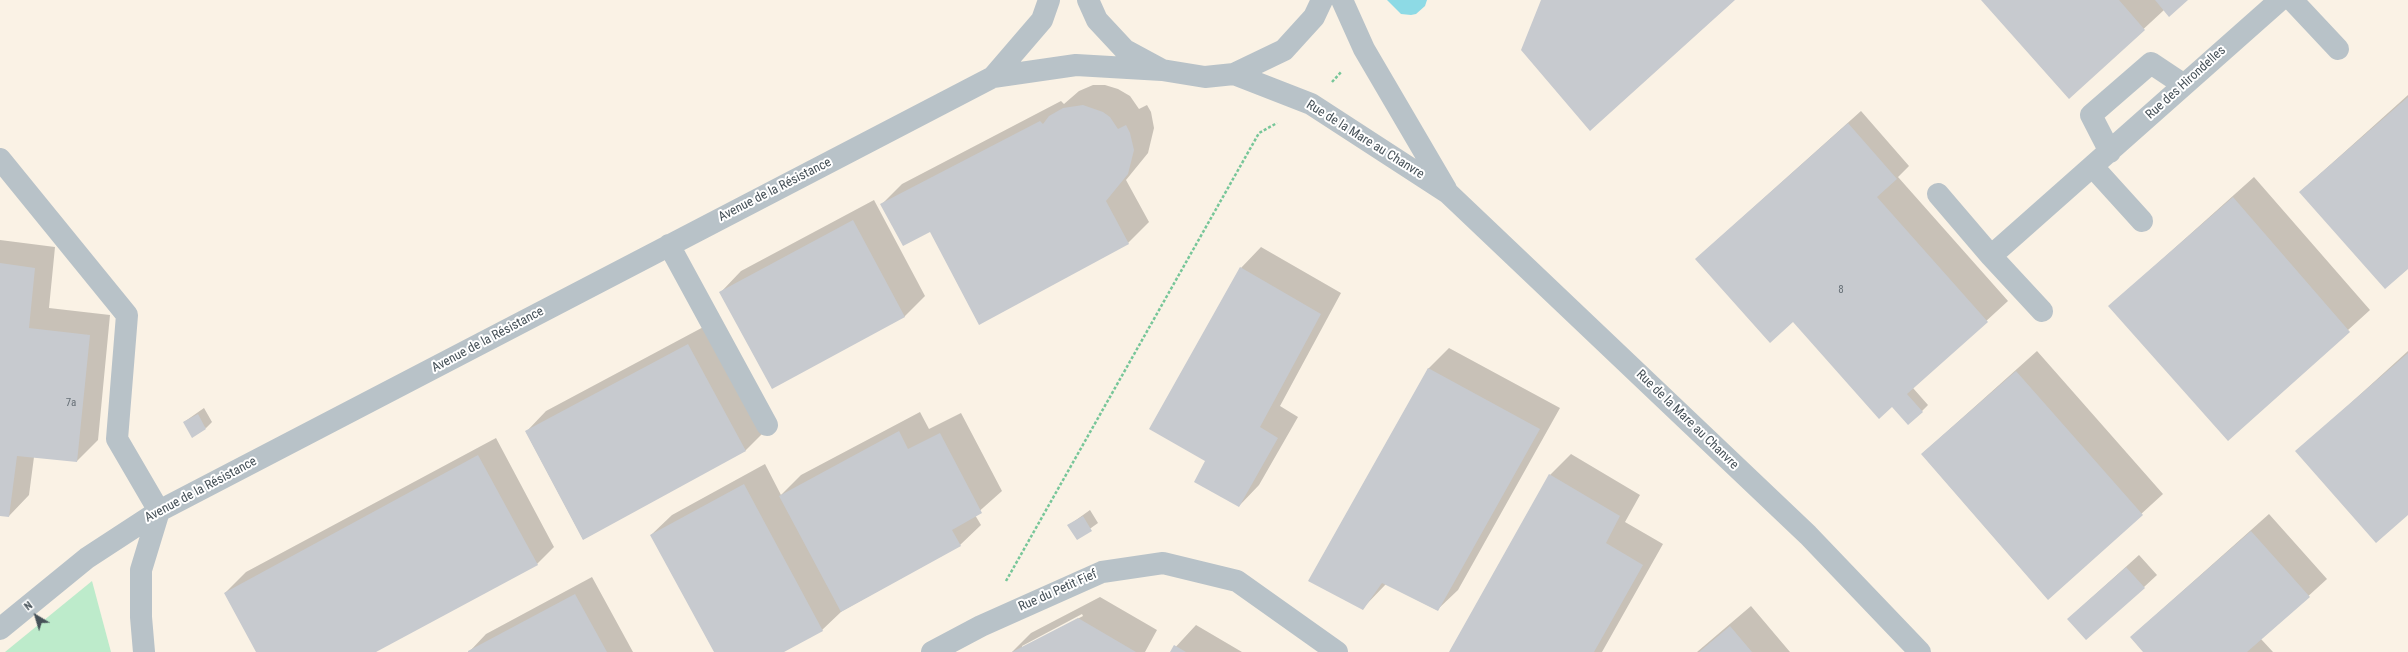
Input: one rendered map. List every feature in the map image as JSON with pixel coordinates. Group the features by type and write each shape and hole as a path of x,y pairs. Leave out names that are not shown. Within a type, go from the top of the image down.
{"street":[{"path":"993,77 1042,20 1049,0"},
{"path":"1088,0 1097,20 1125,50 1162,70"},
{"path":"993,77 1076,65 1162,70 1205,77 1234,74 1284,50 1314,17 1322,0"},
{"name":"Rue de la Mare au Chanvre","path":"1342,0 1364,49 1448,193"},
{"name":"Rue des Hirondelles","path":"1991,256 2280,0"},
{"path":"2292,0 2338,50"},
{"path":"2110,152 2091,115 2151,63 2184,85"},
{"name":"Rue de la Mare au Chanvre","path":"1234,74 1311,104 1448,193 1808,535 1920,652"},
{"name":"Avenue de la Résistance","path":"0,629 87,558 159,511 993,77"},
{"path":"0,159 127,314 117,439 159,511 141,570 141,617 144,652"},
{"path":"2093,167 2142,221"},
{"path":"1938,194 1991,256 2042,311"},
{"path":"669,245 767,425"},
{"name":"Rue du Petit Fief","path":"932,652 981,626 1102,572 1163,563 1237,581 1337,652"}],"path":[{"path":"1003,587 1259,133 1311,104 1364,49"}],"shaded area":[{"path":"0,0 2408,0 2408,652 0,652"}],"green space":[{"path":"92,581 111,652 5,652"}],"water":[{"path":"1387,0 1427,0 1425,6 1416,14 1411,15 1401,14"}],"building":[{"path":"1541,0 1735,0 1590,131 1521,50"},
{"path":"1981,0 2119,0 2145,30 2069,99"},
{"path":"2155,0 2188,0 2169,17"},
{"path":"2408,97 2408,269 2385,289 2299,192"},
{"path":"1083,105 1103,112 1110,117 1118,129 1126,125 1130,133 1134,150 1128,174 1106,201 1129,244 979,325 930,232 903,246 880,204 1040,121 1043,124 1049,116 1063,108"},
{"path":"1848,123 1897,179 1877,197 1988,322 1907,394 1923,412 1908,425 1892,407 1879,419 1793,322 1770,343 1695,259"},
{"path":"2233,197 2350,332 2228,441 2108,306"},
{"path":"853,220 905,317 772,389 719,292"},
{"path":"0,263 35,268 29,328 90,335 77,462 17,456 9,517 0,516"},
{"path":"1240,267 1321,314 1260,427 1278,438 1239,507 1194,482 1205,461 1149,429"},
{"path":"688,344 746,451 583,540 525,431"},
{"path":"2408,353 2408,515 2376,543 2295,451"},
{"path":"1428,368 1540,429 1438,611 1382,583 1363,610 1308,581"},
{"path":"2016,371 2143,515 2048,600 1921,454"},
{"path":"198,414 206,429 192,438 183,422"},
{"path":"899,431 908,449 940,433 982,513 952,530 961,546 841,612 779,496"},
{"path":"478,455 538,565 376,652 256,652 224,593"},
{"path":"1549,474 1620,516 1606,543 1643,565 1594,652 1449,652"},
{"path":"744,484 823,631 784,652 714,652 650,535"},
{"path":"1083,516 1092,531 1077,540 1067,525"},
{"path":"2251,531 2310,597 2247,652 2143,652 2130,637"},
{"path":"2126,567 2145,588 2086,640 2067,619"},
{"path":"575,594 607,652 468,652 468,651"},
{"path":"1078,618 1136,652 1012,652"},
{"path":"1730,626 1752,652 1699,652"},
{"path":"1174,645 1186,652 1170,652"}]}
